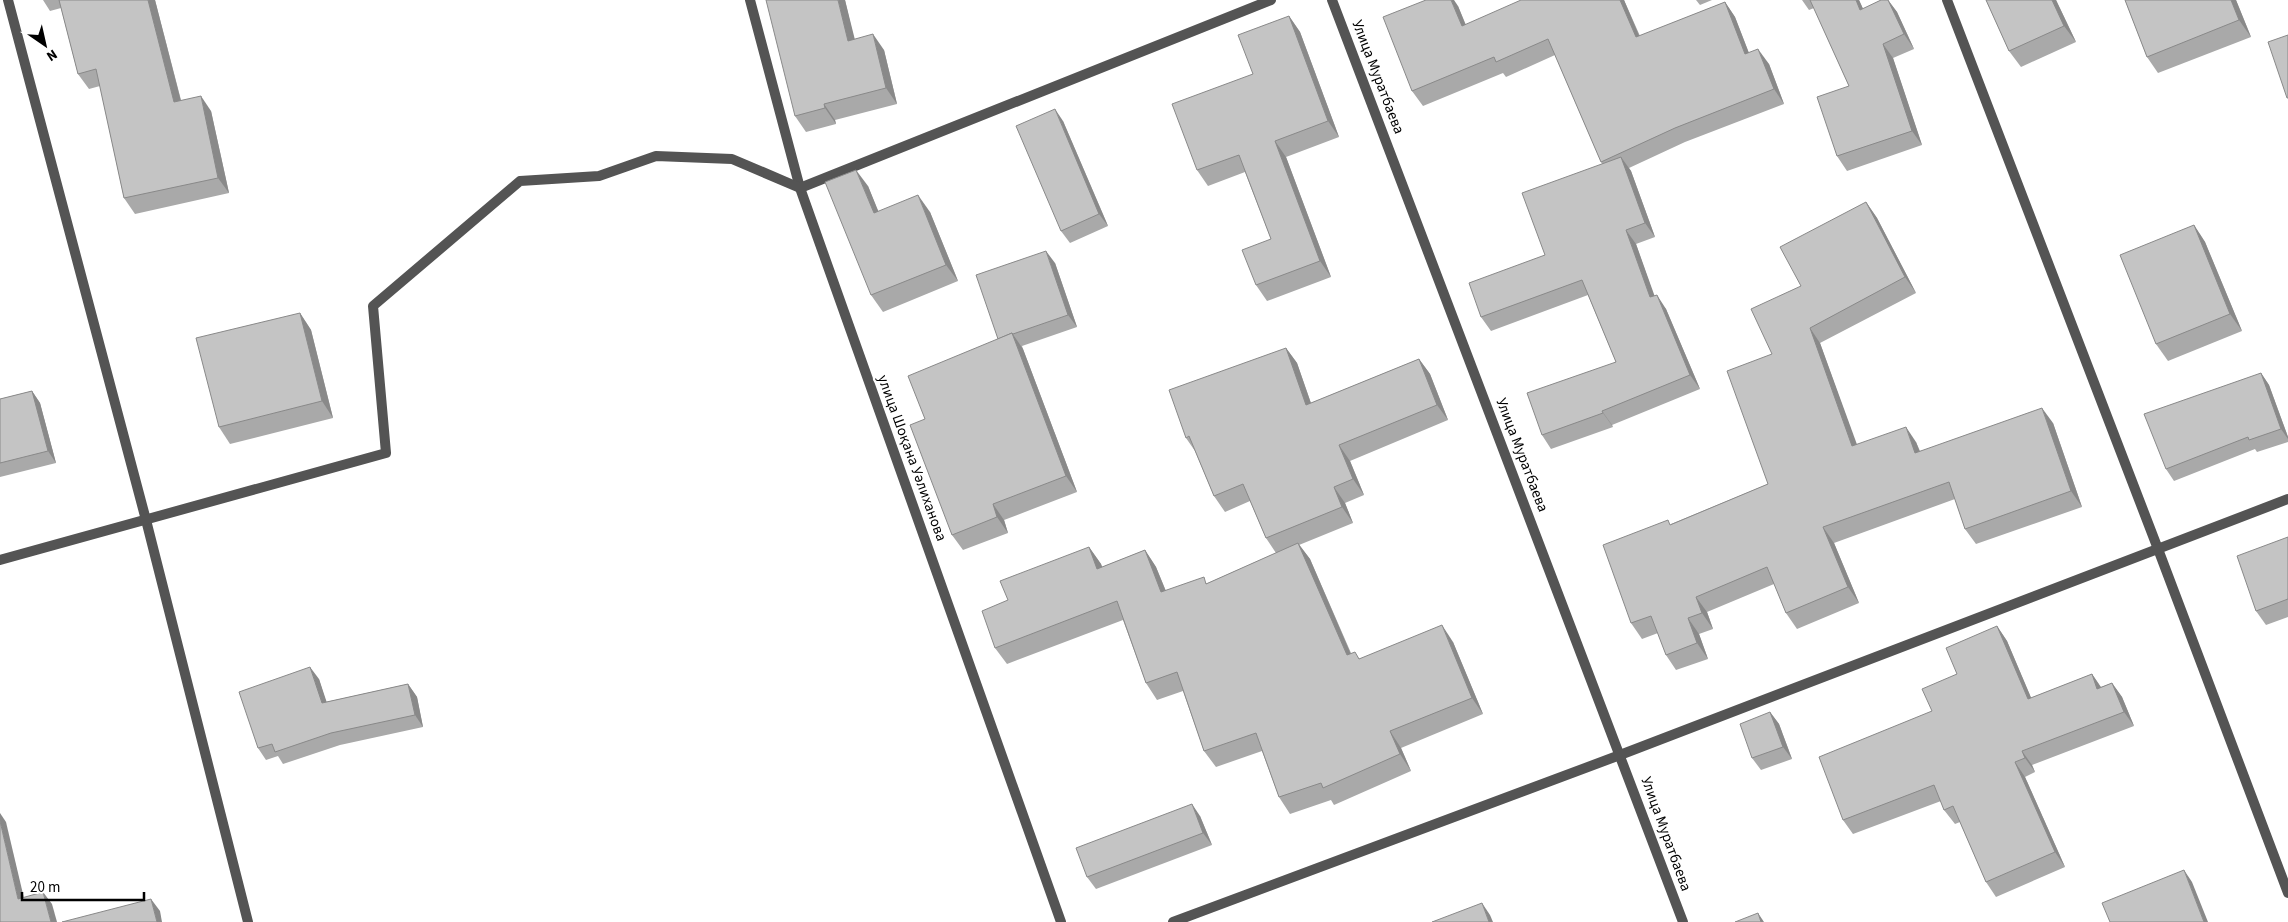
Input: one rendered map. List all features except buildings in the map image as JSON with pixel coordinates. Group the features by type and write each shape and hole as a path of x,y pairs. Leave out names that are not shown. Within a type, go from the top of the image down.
{"street":[{"path":"8,0 146,520 248,922"},
{"name":"улица Шоқана Уәлиханова","path":"750,0 800,188 1061,922"},
{"path":"0,560 386,453 373,306 520,181 599,176 656,156 732,159 800,188 1271,0"},
{"name":"Улица Муратбаева","path":"1332,0 1682,922"},
{"path":"1947,0 2158,548 2288,893"},
{"path":"1173,922 1620,755 2288,499"}]}
